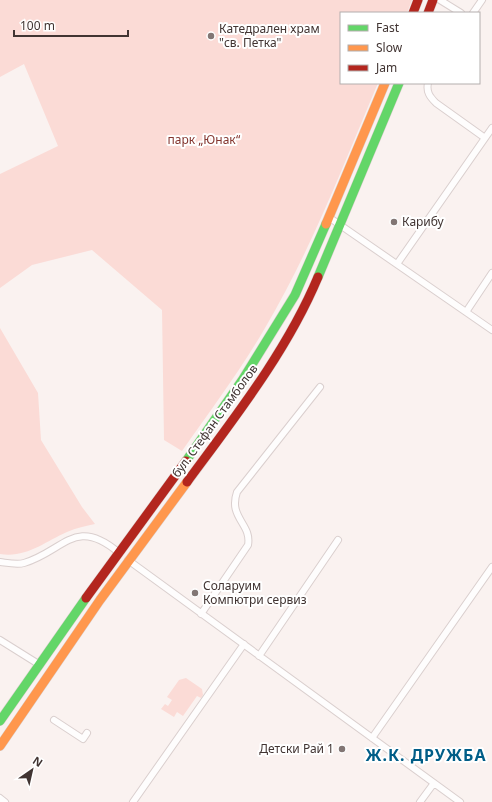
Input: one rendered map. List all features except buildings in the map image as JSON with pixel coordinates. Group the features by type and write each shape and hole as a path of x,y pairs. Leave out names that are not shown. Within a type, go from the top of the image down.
{"main road":[{"path":"413,12 418,0"},
{"path":"428,12 433,0"},
{"name":"бул. Стефан Стамболов","path":"0,721 118,552 243,379 295,295 330,218 385,84"},
{"name":"бул. Стефан Стамболов","path":"0,746 128,560 257,386 286,341 308,301 400,84"},
{"path":"118,552 128,560"}],"street":[{"path":"440,0 459,12"},
{"path":"474,12 482,0"},
{"path":"428,84 427,90 429,97 485,138"},
{"path":"397,264 492,128"},
{"path":"330,218 492,330"},
{"path":"466,312 492,274"},
{"path":"202,614 248,545 250,537 235,510 233,503 237,492 320,387"},
{"path":"0,562 23,563 70,539 85,536 98,538 118,552"},
{"path":"259,656 338,540"},
{"path":"128,560 460,802"},
{"path":"372,738 492,567"},
{"path":"0,640 40,665"},
{"path":"133,802 244,644"},
{"path":"54,720 83,739 87,733"},
{"path":"420,802 434,783"},
{"path":"0,798 5,802"}],"green space":[{"name":"парк „Юнак“","path":"0,0 412,0 407,12 340,12 340,84 378,84 326,207 282,298 225,391 182,451 164,440 162,310 92,250 32,265 0,288 0,174 58,146 24,64 0,77"},
{"path":"0,328 38,393 41,440 82,507 95,524 70,531 19,554 10,555 0,554"},
{"path":"186,678 202,689 203,695 201,698 197,696 183,716 177,712 174,717 161,709 165,704 168,706 172,700 167,697 179,680"}],"traffic: fast":[{"path":"318,277 399,84"},
{"path":"186,461 243,379 295,295 326,224"},
{"path":"0,721 86,598"}],"traffic: slow":[{"path":"326,224 385,84"},
{"path":"0,746 100,600 187,482"}],"traffic: jam":[{"path":"413,12 418,0"},
{"path":"428,12 433,0"},
{"path":"187,482 259,383 276,357 318,277"},
{"path":"86,598 186,461"}],"place":[{"name":"Катедрален храм \"св. Петка\"","path":"211,36"},
{"name":"Карибу","path":"394,222"},
{"name":"Соларуим Компютри сервиз","path":"195,593"},
{"name":"Детски Рай 1","path":"342,749"}],"district":[{"name":"Ж.К. ДРУЖБА","path":"426,755"}]}
